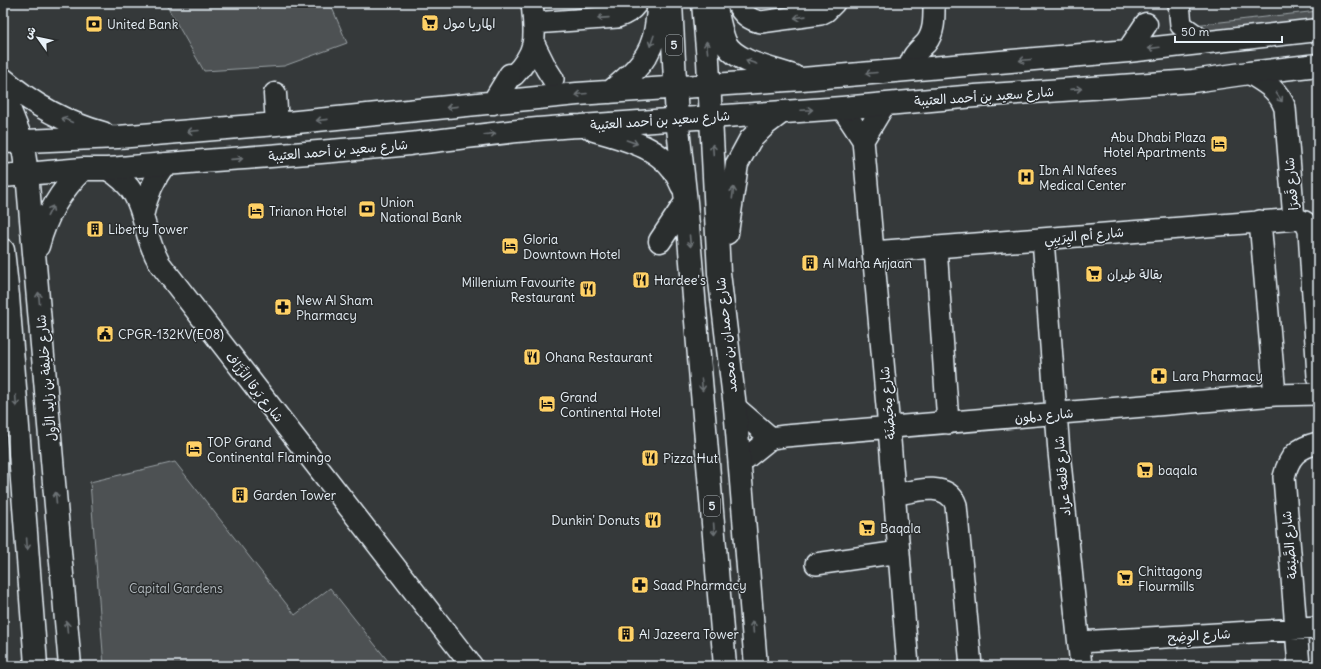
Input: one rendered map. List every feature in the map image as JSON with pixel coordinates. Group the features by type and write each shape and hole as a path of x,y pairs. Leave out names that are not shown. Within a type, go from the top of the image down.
{"main road":[{"path":"610,92 633,71 648,52 653,40 659,3"},
{"name":"شارع حمدان بن محمد","path":"671,3 677,119 686,199 725,666"},
{"name":"شارع حمدان بن محمد","path":"702,3 712,116 719,273 740,463 756,666"},
{"path":"715,3 726,43 731,52 749,62 802,79"},
{"path":"1128,51 1146,24"},
{"path":"12,142 118,137 278,124 610,92 802,79 1128,51 1314,29"},
{"name":"شارع سعيد بن أحمد العتيبة","path":"3,176 83,168 107,169 410,144 547,127 842,108 975,96 1193,82 1249,73 1316,67"},
{"path":"493,103 512,75"},
{"path":"3,79 32,101 52,113 95,131 118,137"},
{"name":"شارع خليفة بن زايد الأول","path":"3,93 12,142 27,173 70,666"},
{"path":"275,94 278,124"},
{"path":"719,273 726,238 737,164 750,140 766,124 782,112"},
{"path":"581,126 638,144 655,152 673,169 679,178 686,199 660,241"},
{"path":"35,261 42,232 54,204 72,179 83,168"},
{"path":"3,250 36,666"}],"street":[{"path":"553,79 534,44 533,13 617,17 632,10 637,3"},
{"path":"737,3 746,16 753,21 761,22 820,14 826,11 834,3"},
{"path":"909,69 911,61 926,42 933,26 934,3"},
{"path":"1178,3 1181,25 1203,43"},
{"path":"512,75 526,61 534,44"},
{"name":"شارع قَمرَا","path":"1249,73 1271,87 1277,93 1285,108 1294,219 1297,218 1305,222 1309,230 1318,376"},
{"path":"863,140 884,105"},
{"name":"شارع مِحَيصْنَة","path":"842,108 863,140 889,428 908,666"},
{"name":"شارع بَرقا الزَّرَّاف","path":"143,214 150,188 156,175 165,164"},
{"name":"شارع بَرقا الزَّرَّاف","path":"107,169 117,175 134,192 143,214 149,242 160,264 472,666"},
{"name":"شارع أم اليِرَيبِي","path":"873,252 1294,219"},
{"path":"1260,221 1275,395"},
{"name":"شارع قلعة عراد","path":"1043,239 1059,452 1081,666"},
{"path":"936,247 948,423"},
{"name":"شارع دلمون","path":"771,438 1275,395 1318,394"},
{"path":"734,407 771,438 740,463"},
{"name":"شارع الصَّيْمَة","path":"1299,666 1284,477 1287,464 1294,454 1304,447 1318,443"},
{"path":"894,494 936,489 950,494 955,499 971,666"},
{"path":"816,564 898,552"},
{"name":"شارع الوِضِح","path":"1079,642 1318,628"}],"green space":[{"path":"165,3 330,3 347,43 284,66 204,71"},
{"path":"1318,11 1318,19 1309,21 1217,33 1204,31 1194,25"},
{"name":"Capital Gardens","path":"175,462 295,615 330,588 392,666 104,666 90,482"}],"place":[{"name":"الماريا مول","path":"430,23"},
{"name":"United Bank","path":"94,24"},
{"name":"Abu Dhabi Plaza Hotel Apartments","path":"1219,144"},
{"name":"Ibn Al Nafees Medical Center","path":"1026,177"},
{"name":"Union National Bank","path":"367,209"},
{"name":"Trianon Hotel","path":"256,211"},
{"name":"Liberty Tower","path":"95,229"},
{"name":"Gloria Downtown Hotel","path":"510,246"},
{"name":"Al Maha Arjaan","path":"810,263"},
{"name":"بقالة طيران","path":"1094,274"},
{"name":"Hardee's","path":"641,280"},
{"name":"Millenium Favourite Restaurant","path":"588,289"},
{"name":"New Al Sham Pharmacy","path":"283,307"},
{"name":"CPGR-132KV(E08)","path":"105,334"},
{"name":"Ohana Restaurant","path":"532,357"},
{"name":"Lara Pharmacy","path":"1159,376"},
{"name":"Grand Continental Hotel","path":"547,404"},
{"name":"TOP Grand Continental Flamingo","path":"194,449"},
{"name":"Pizza Hut","path":"650,458"},
{"name":"baqala","path":"1145,470"},
{"name":"Garden Tower","path":"240,495"},
{"name":"Dunkin' Donuts","path":"653,520"},
{"name":"Baqala","path":"867,528"},
{"name":"Chittagong Flourmills","path":"1125,578"},
{"name":"Saad Pharmacy","path":"640,585"},
{"name":"Al Jazeera Tower","path":"626,634"}]}
